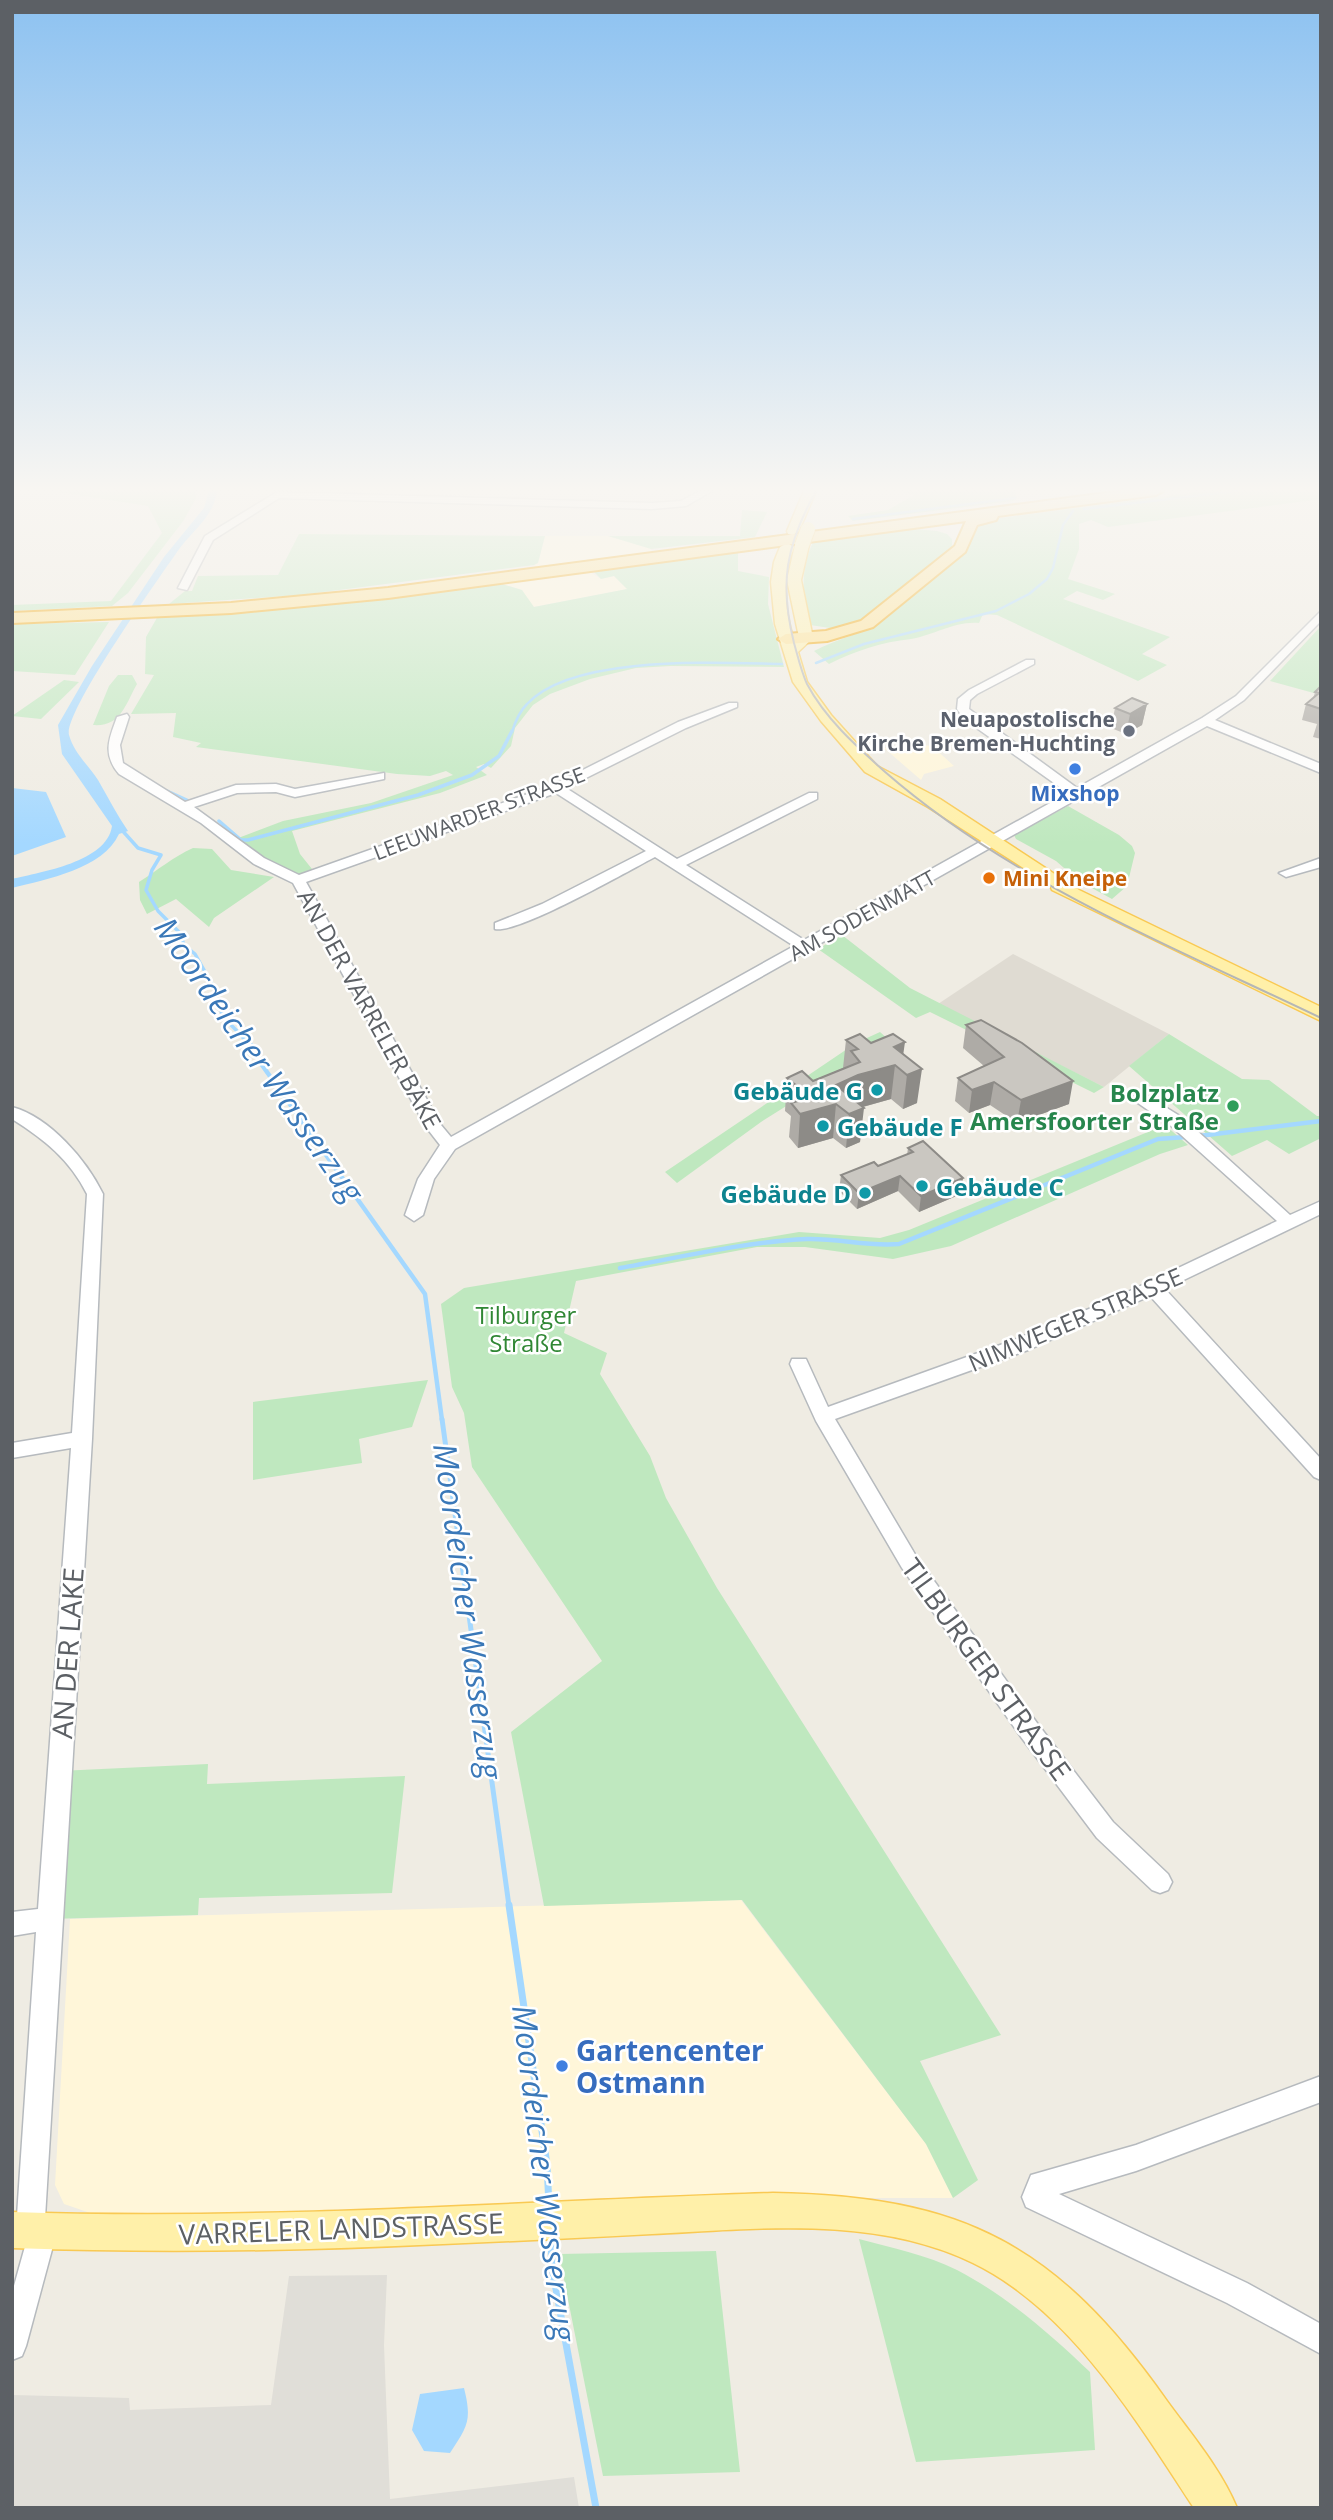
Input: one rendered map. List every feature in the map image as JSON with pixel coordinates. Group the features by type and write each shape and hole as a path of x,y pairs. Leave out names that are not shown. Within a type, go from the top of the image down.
{"highway":[{"path":"163,610 177,609"},
{"path":"12,616 182,609"},
{"path":"788,645 806,638 842,633 867,624 886,609"}],"main road":[{"path":"780,609 800,682 871,769 898,781 910,791 922,808 1044,872 1072,892 1321,1015"},
{"path":"800,609 806,638"},
{"name":"VARRELER LANDSTRASSE","path":"29,2230 201,2236 730,2213 831,2212 874,2215 923,2225 955,2235 992,2252 1040,2286 1077,2318 1131,2386 1217,2508"}],"street":[{"name":"AM SODENMATT","path":"414,1215 426,1179 449,1145 1206,721 1240,698 1321,614"},
{"path":"1030,662 973,692 964,699 963,709 968,716 1077,794"},
{"name":"LEEUWARDER STRASSE","path":"298,880 557,788 682,725 733,705"},
{"name":"AN DER VARRELER BÄKE","path":"123,717 112,755 114,763 133,779 185,806 259,861 298,880 434,1127 449,1145"},
{"path":"1206,721 1321,769"},
{"path":"185,806 236,789 276,789 295,793 380,776"},
{"path":"557,788 805,947"},
{"path":"675,865 813,796"},
{"path":"500,926 526,916 655,852"},
{"path":"1286,873 1307,869 1321,862"},
{"path":"1141,1097 1177,1122 1288,1222"},
{"name":"AN DER LAKE","path":"12,1112 47,1133 77,1161 95,1195 82,1439 29,2230 12,2346"},
{"name":"NIMWEGER STRASSE","path":"823,1416 1021,1345 1154,1289 1321,1207"},
{"path":"1154,1289 1321,1472"},
{"name":"TILBURGER STRASSE","path":"799,1364 823,1416 909,1562 956,1631 1105,1829 1160,1882"},
{"path":"12,1451 82,1439"},
{"path":"12,1924 48,1919"},
{"path":"1321,2089 1136,2158 1041,2185 1036,2197 1237,2293 1321,2340"}],"shaded area":[{"path":"914,744 932,746 954,766 924,774 921,780 884,748"},
{"path":"1013,954 1169,1034 1104,1087 938,1004"},
{"path":"741,1900 926,2144 953,2198 96,2215 64,2204 55,2185 70,1919"},
{"path":"387,2275 384,2345 390,2499 574,2477 579,2508 12,2508 13,2395 129,2398 130,2410 271,2405 289,2276"}],"green space":[{"path":"12,609 60,609 12,611"},
{"path":"249,609 769,609 784,667 636,668 590,679 550,694 533,705 515,728 511,746 491,768 484,764 476,767 487,775 440,793 292,831 300,854 312,869 302,876 287,872 233,840 283,821 371,803 453,775 446,771 430,776 397,774 196,747 201,743 173,737 176,713 131,714 154,675 145,674 146,637 158,616"},
{"path":"806,609 876,609 855,625 830,628 810,625"},
{"path":"896,609 1090,609 1170,637 1142,654 1167,665 1138,681 997,615 983,614 979,623 961,624 920,637 879,645 829,664 814,651 867,629"},
{"path":"109,622 75,675 12,671 12,624"},
{"path":"1321,626 1321,695 1270,681"},
{"path":"118,675 132,675 137,684 116,718 102,725 93,725 109,686"},
{"path":"64,680 79,682 41,719 12,716"},
{"path":"1068,806 1119,835 1132,846 1135,853 1127,886 1112,899 1079,881 1056,861 1016,839 1014,835"},
{"path":"193,848 212,849 231,870 274,877 214,918 209,927 176,899 147,914 140,900 139,882"},
{"path":"842,935 910,988 1104,1087 1094,1093 930,1012 916,1018 818,949"},
{"path":"880,1032 890,1041 761,1122 677,1183 665,1172 856,1043"},
{"path":"1169,1034 1242,1079 1269,1080 1317,1116 1321,1116 1321,1138 1289,1154 1267,1140 1232,1156 1129,1066"},
{"name":"Tilburger Straße","path":"1165,1125 1188,1145 1160,1154 951,1246 893,1259 805,1247 757,1247 576,1281 564,1333 607,1353 600,1374 650,1456 666,1498 717,1588 1001,2035 920,2061 978,2180 953,2198 926,2144 742,1900 544,1906 511,1732 602,1661 472,1467 464,1413 452,1387 441,1304 464,1288 799,1232 880,1238 909,1230"},
{"path":"428,1380 412,1427 359,1439 362,1463 253,1480 253,1402"},
{"path":"208,1764 207,1784 405,1776 392,1893 199,1898 198,1915 48,1919 59,1771"},
{"path":"859,2239 922,2256 957,2270 1011,2304 1059,2344 1090,2372 1095,2450 916,2462"},
{"path":"716,2251 740,2472 603,2476 559,2254"}],"water":[{"path":"130,609 138,609 81,701 71,722 69,735 74,748 98,780 128,831 119,834 100,856 73,871 12,888 12,879 55,869 86,857 107,838 112,826 62,754 58,725"},
{"path":"12,788 46,792 66,837 12,856"},
{"path":"464,2388 468,2416 456,2444 450,2453 424,2451 412,2430 420,2394"}],"building":[{"path":"1321,686 1321,709 1306,704 1319,693 1315,692"},
{"path":"1132,698 1147,704 1130,714 1115,708"},
{"path":"981,1020 1022,1043 1073,1081 1021,1100 994,1082 972,1090 958,1078 1004,1057 966,1025"},
{"path":"860,1034 871,1043 893,1034 905,1042 894,1047 922,1069 907,1075 895,1065 858,1075 836,1085 864,1108 849,1114 836,1104 800,1114 791,1103 811,1097 787,1078 802,1071 813,1081 860,1062 851,1051 858,1049 846,1040"},
{"path":"923,1141 963,1178 921,1196 900,1176 859,1193 841,1175 874,1162 878,1166 913,1152 908,1148"}],"waterway":[{"path":"816,663 864,644 1001,609"},
{"path":"512,732 527,704 549,688 577,677 611,669 648,665 782,664"},
{"path":"219,821 241,840 248,840 418,795 472,775 499,756 512,731"},
{"path":"167,791 191,802"},
{"name":"Moordeicher Wasserzug","path":"120,828 138,848 161,855 152,870 146,890 158,911 180,933 184,945 195,954 213,986 223,1017 257,1051 262,1065 425,1294 442,1420"},
{"path":"1199,1136 1321,1121"},
{"path":"620,1268 713,1250 783,1241 819,1239 899,1244 1158,1139 1186,1137"},
{"name":"Moordeicher Wasserzug","path":"442,1419 509,1906"},
{"name":"Moordeicher Wasserzug","path":"509,1905 547,2165 549,2206"},
{"name":"Moordeicher Wasserzug","path":"551,2236 552,2267 596,2508"}],"tram line":[{"path":"788,609 794,643 805,679 814,696 862,751 933,811 1039,879 1094,909 1321,1018"}],"place":[{"name":"Neuapostolische Kirche Bremen-Huchting","path":"1129,731"},
{"name":"Mixshop","path":"1075,769"},
{"name":"Mini Kneipe","path":"989,878"},
{"name":"Gebäude G","path":"877,1090"},
{"name":"Bolzplatz Amersfoorter Straße","path":"1233,1106"},
{"name":"Gebäude F","path":"823,1126"},
{"name":"Gebäude C","path":"922,1186"},
{"name":"Gebäude D","path":"865,1193"},
{"name":"Gartencenter Ostmann","path":"562,2066"}]}
